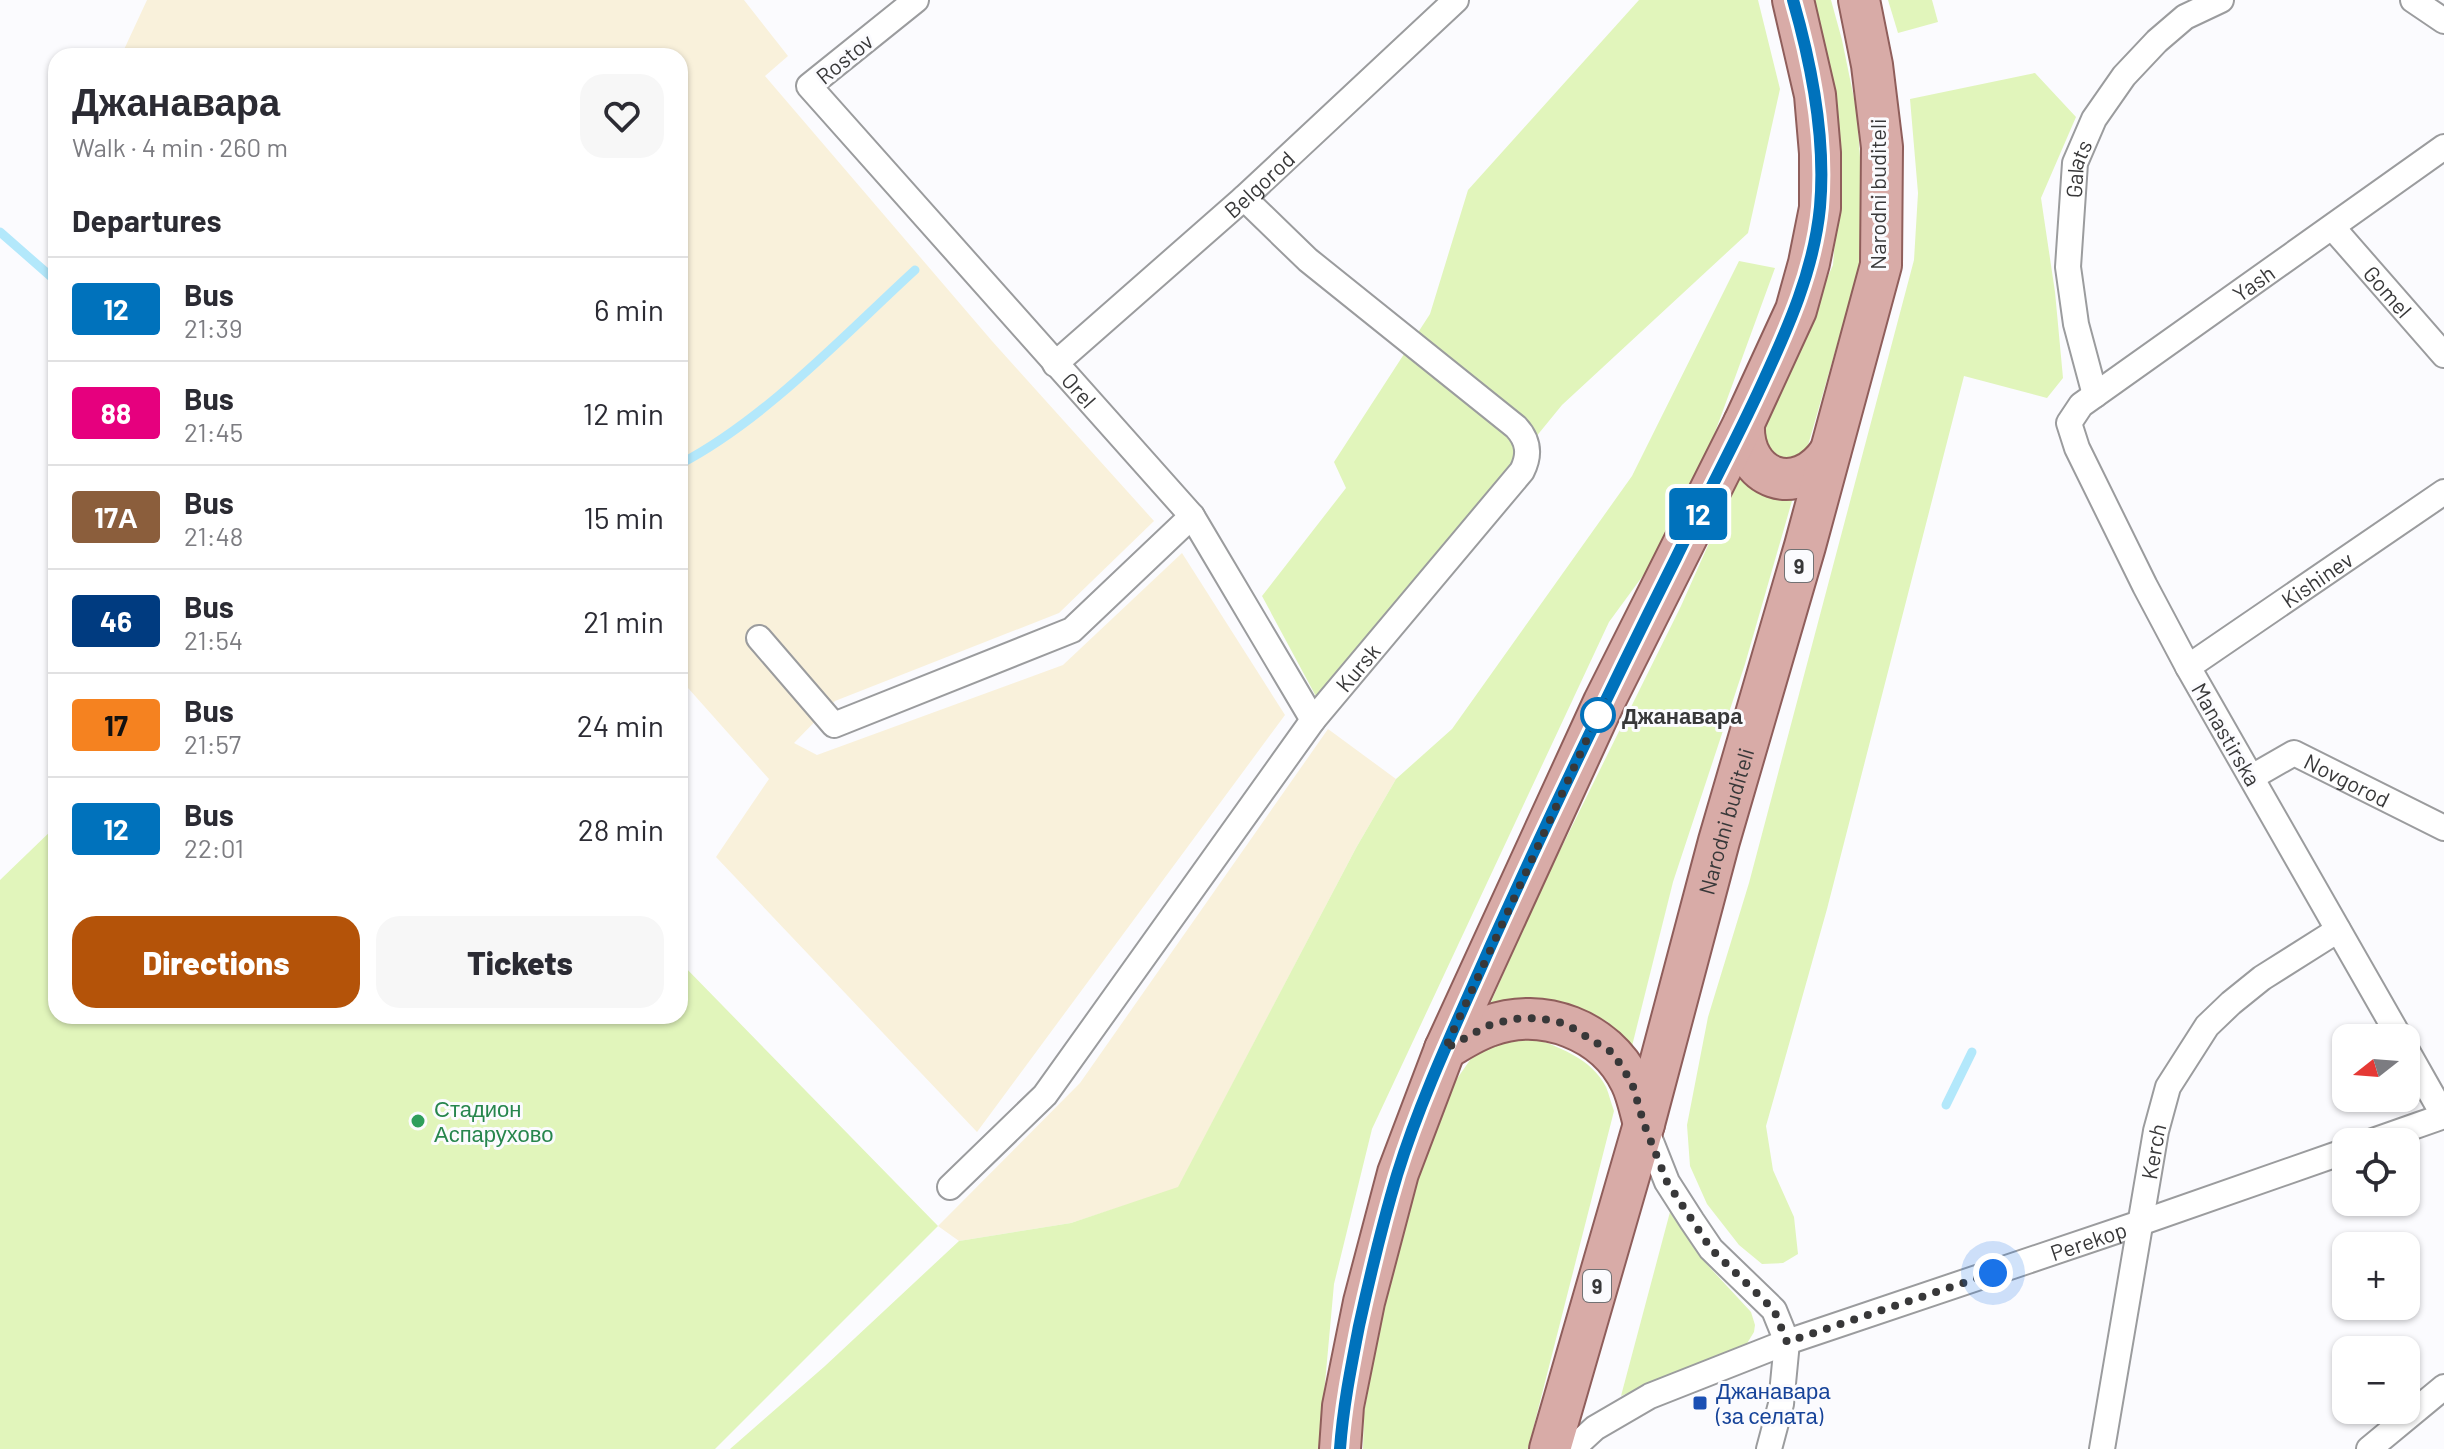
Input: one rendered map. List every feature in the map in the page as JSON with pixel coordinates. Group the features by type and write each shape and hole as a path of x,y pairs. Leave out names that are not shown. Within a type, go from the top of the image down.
{"main road":[{"path":"1340,1449 1343,1406 1361,1317 1394,1187 1445,1049 1604,702 1744,423 1796,310 1820,208 1820,153 1815,95 1793,0"},
{"name":"Narodni buditeli","path":"1550,1449 1644,1124 1715,856 1805,546 1881,265 1882,147 1872,65 1859,0"},
{"path":"1744,423 1745,449 1763,471 1776,477 1787,479 1809,474 1822,465 1830,452"},
{"path":"1445,1049 1487,1026 1512,1019 1540,1018 1566,1024 1613,1053 1632,1083 1644,1124"}],"street":[{"name":"Rostov","path":"809,86 916,0"},
{"name":"Belgorod","path":"1055,364 1244,198 1456,0"},
{"name":"Galats","path":"2095,395 2076,324 2068,267 2075,163 2094,119 2124,76 2185,17 2221,0"},
{"path":"2413,0 2444,21"},
{"name":"Orel","path":"809,86 1192,516 1313,720"},
{"name":"Yash","path":"2069,423 2081,405 2444,147"},
{"name":"Kursk","path":"950,1187 1045,1095 1313,720 1522,471 1528,453 1523,435 1516,427 1308,260 1244,198"},
{"name":"Gomel","path":"2333,228 2444,355"},
{"name":"Manastirska","path":"2069,423 2077,448 2188,667 2392,1024"},
{"name":"Kishinev","path":"2188,667 2444,492"},
{"path":"759,638 834,725 1072,630 1192,516"},
{"name":"Novgorod","path":"2252,777 2294,753 2443,826"},
{"name":"Kerch","path":"2102,1449 2156,1131 2168,1087 2207,1026 2231,1003 2262,978 2338,930"},
{"path":"2410,1128 2444,1116 2420,1074"},
{"path":"1644,1124 1667,1182 1692,1221 1711,1249 1774,1310 1787,1342 1781,1404 1769,1449"},
{"name":"Perekop","path":"1572,1449 1595,1428 1650,1396 1787,1342 2332,1156"},
{"path":"2369,1449 2444,1387"}],"shaded area":[{"path":"147,0 744,0 788,56 765,76 992,341 1154,521 1059,613 835,701 794,743 817,755 1063,665 1182,553 1285,715 977,1132 716,857 769,779 688,688 688,48 125,48"},
{"path":"1328,729 1396,779 1356,848 1178,1188 1071,1223 959,1241 938,1226 1080,1083"}],"green space":[{"path":"1639,0 1758,0 1780,89 1748,233 1562,405 1319,702 1262,596 1346,488 1334,462 1430,314 1468,190"},
{"path":"1812,0 1831,0 1857,113 1862,187 1862,258 1745,664 1673,882 1631,1050 1608,1022 1570,1004 1491,1002 1536,899 1681,606 1833,265 1838,199 1835,118 1822,33"},
{"path":"1888,0 1932,0 1938,22 1898,33"},
{"path":"2035,73 2076,117 2041,198 2055,292 2063,378 2047,398 1964,376 1827,909 1766,1126 1773,1170 1794,1217 1798,1254 1783,1263 1762,1264 1739,1245 1707,1204 1690,1166 1687,1125 1708,1017 1749,883 1914,260 1918,193 1910,99"},
{"path":"1739,261 1775,268 1710,446 1661,551 1609,622 1372,1129 1334,1284 1319,1449 730,1449 825,1366 959,1241 1071,1223 1178,1187 1356,848 1396,779 1452,729 1632,476"},
{"name":"Стадион Аспарухово","path":"48,834 48,1024 688,1024 688,970 938,1226 715,1449 0,1449 0,880"},
{"path":"1528,1036 1572,1054 1592,1068 1606,1087 1614,1111 1528,1449 1363,1449 1364,1413 1390,1267 1421,1156 1454,1083 1470,1060 1489,1044"},
{"path":"1670,1212 1701,1258 1751,1312 1754,1332 1746,1345 1621,1396"}],"waterway":[{"path":"0,232 48,274"},
{"path":"688,459 743,424 773,400 915,270"},
{"path":"1946,1105 1972,1052"}],"bus line":[{"name":"12","path":"1340,1449 1348,1380 1364,1302 1391,1199 1445,1049 1604,702 1744,423 1796,310 1820,208 1820,153 1815,95 1793,0"}],"place":[{"name":"Джанавара","path":"1598,715"},
{"name":"Стадион Аспарухово","path":"418,1121"},
{"name":"Джанавара (за селата)","path":"1700,1403"}],"route":[{"path":"1598,715 1604,702 1445,1049 1487,1026 1512,1019 1540,1018 1566,1024 1613,1053 1632,1083 1667,1182 1711,1249 1774,1310 1787,1342 1993,1273"}]}
